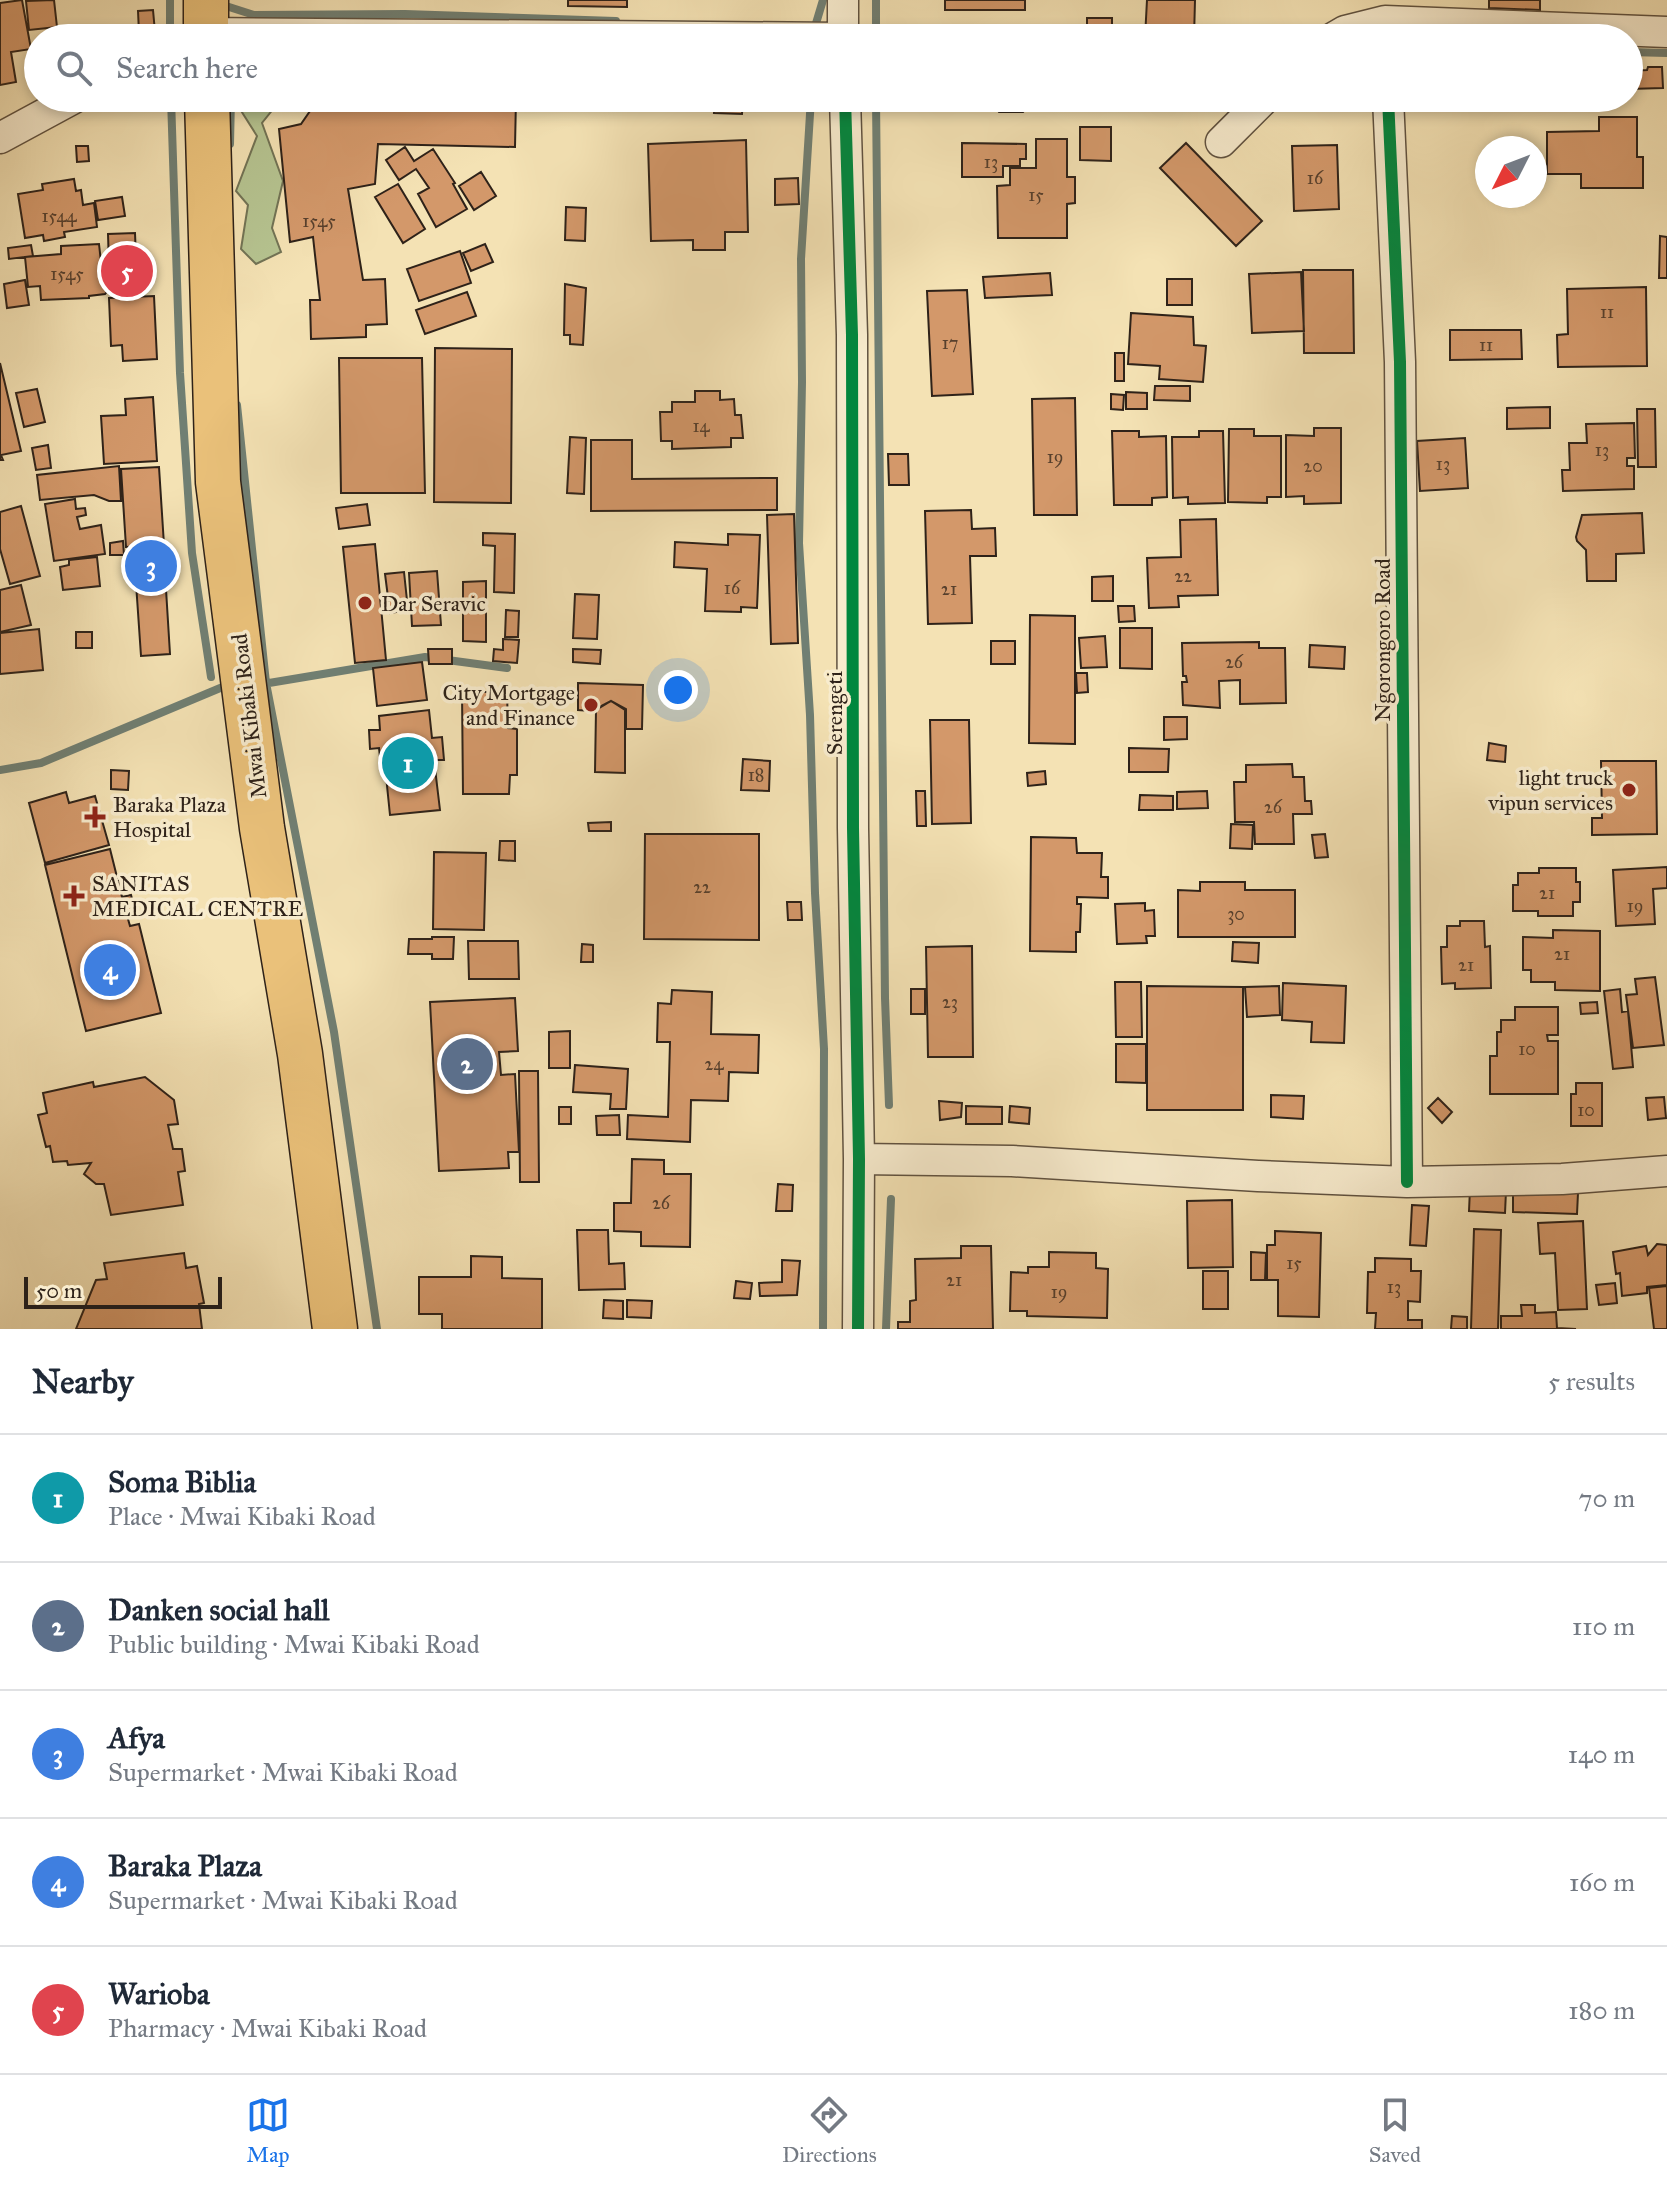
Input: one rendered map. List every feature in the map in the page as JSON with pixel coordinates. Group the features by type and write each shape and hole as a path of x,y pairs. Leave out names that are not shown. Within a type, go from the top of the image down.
{"main road":[{"name":"Mwai Kibaki Road","path":"207,112 218,482 262,828 299,1043 335,1329"}],"street":[{"path":"843,0 843,24"},
{"path":"1385,20 1479,24"},
{"path":"1643,31 1667,32"},
{"path":"0,138 48,112"},
{"name":"Serengeti","path":"845,112 852,335 858,1329"},
{"path":"1221,142 1251,112"},
{"name":"Ngorongoro Road","path":"1389,112 1400,362 1407,1182"},
{"path":"859,1159 1012,1161 1407,1182 1562,1179 1667,1171"}],"green space":[{"path":"242,112 271,112 262,123 283,181 272,228 281,252 256,264 241,249 248,205 236,191 257,136"}],"building":[{"path":"22,0 26,24 24,50 11,52 16,82 0,85 0,3"},
{"path":"54,0 57,24 28,24 26,1"},
{"path":"568,0 627,0 627,7 568,6"},
{"path":"945,0 1025,0 1025,10 945,10"},
{"path":"1147,0 1195,0 1194,24 1146,24"},
{"path":"1489,0 1540,0 1540,10 1489,8"},
{"path":"153,10 154,24 139,24 138,11"},
{"path":"1087,18 1112,18 1112,24 1087,24"},
{"path":"1648,67 1662,67 1663,88 1643,89 1643,70"},
{"path":"309,112 516,112 515,147 378,144 375,184 348,189 363,280 385,279 387,324 366,325 366,337 311,339 310,300 320,300 313,237 290,242 279,129 301,124"},
{"path":"714,112 742,112 742,114"},
{"path":"1599,117 1637,117 1637,157 1643,157 1643,188 1581,188 1581,174 1547,174 1547,132 1599,131"},
{"path":"1080,127 1111,127 1111,161 1080,160"},
{"path":"1036,139 1067,139 1067,177 1075,177 1075,203 1067,204 1067,238 998,238 997,186 1010,185 1010,168 1036,168"},
{"path":"746,140 748,232 725,232 725,250 693,250 693,240 651,241 648,144"},
{"path":"962,143 1026,144 1026,159 1020,159 1020,166 1003,166 1003,177 962,177"},
{"path":"1186,143 1262,221 1236,246 1160,168"},
{"path":"1337,145 1339,209 1294,211 1292,146"},
{"path":"76,146 88,146 89,161 77,162"},
{"path":"405,147 414,161 433,149 467,209 436,227 418,194 429,188 416,169 399,180 386,160"},
{"path":"481,172 496,196 474,210 459,186"},
{"path":"798,178 799,204 775,205 775,179"},
{"path":"74,179 76,191 81,190 83,205 94,203 97,227 64,232 65,237 44,241 43,235 25,238 18,194 43,190 42,184"},
{"path":"398,184 425,229 403,243 375,197"},
{"path":"122,197 125,216 98,220 95,201"},
{"path":"566,207 586,208 585,241 565,240"},
{"path":"135,233 136,258 127,258 127,265 109,265 108,234"},
{"path":"1660,236 1667,237 1667,278 1659,278"},
{"path":"99,244 101,262 106,262 109,289 105,294 89,298 41,300 40,286 28,287 25,257 61,254 61,246"},
{"path":"485,244 493,262 471,271 463,253"},
{"path":"31,245 33,256 9,259 8,248"},
{"path":"460,251 471,283 419,301 407,269"},
{"path":"138,265 141,287 118,289 115,268"},
{"path":"1303,270 1353,270 1354,353 1304,353"},
{"path":"1301,272 1304,331 1252,333 1249,274"},
{"path":"1050,273 1052,295 985,298 983,277"},
{"path":"1167,279 1192,279 1192,305 1167,305"},
{"path":"25,280 29,305 7,308 4,284"},
{"path":"565,284 586,288 583,345 570,344 570,335 564,335"},
{"path":"1646,287 1647,366 1558,367 1557,335 1568,334 1567,289"},
{"path":"967,290 973,394 932,396 927,291"},
{"path":"467,292 476,316 425,334 416,310"},
{"path":"154,296 157,359 123,361 122,345 111,346 109,298"},
{"path":"1131,313 1193,317 1194,345 1206,346 1203,382 1159,379 1160,366 1128,364"},
{"path":"1450,330 1521,330 1522,359 1450,360"},
{"path":"435,348 512,349 511,503 434,502"},
{"path":"1115,353 1124,353 1124,381 1115,381"},
{"path":"339,358 422,358 425,493 341,493"},
{"path":"0,363 21,451 1,455 3,460 0,460"},
{"path":"1155,386 1190,386 1190,401 1154,400"},
{"path":"37,389 45,422 24,427 16,393"},
{"path":"695,391 720,391 720,400 734,399 735,415 741,415 743,438 731,438 731,447 672,449 672,441 661,441 660,412 672,412 672,402 695,402"},
{"path":"1126,392 1147,393 1147,409 1126,409"},
{"path":"1111,394 1124,395 1123,410 1111,409"},
{"path":"153,397 157,461 104,464 101,416 126,415 125,399"},
{"path":"1075,398 1077,515 1034,515 1032,399"},
{"path":"1550,407 1550,428 1507,429 1507,408"},
{"path":"1637,409 1655,409 1656,467 1638,467"},
{"path":"1634,423 1635,458 1627,458 1627,466 1634,466 1634,489 1563,491 1562,470 1570,470 1569,443 1587,443 1586,424"},
{"path":"1314,428 1341,428 1341,503 1304,504 1304,496 1286,497 1286,435 1314,436"},
{"path":"1229,429 1254,429 1254,436 1281,436 1281,497 1267,497 1267,503 1228,502"},
{"path":"1112,431 1139,431 1139,437 1166,436 1167,497 1152,498 1152,505 1114,505"},
{"path":"1199,431 1223,431 1225,503 1188,504 1188,497 1173,498 1172,437 1199,437"},
{"path":"570,437 586,438 584,494 567,493"},
{"path":"1465,438 1468,488 1420,491 1417,441"},
{"path":"591,440 632,440 632,479 777,478 777,510 591,511"},
{"path":"48,445 51,468 36,470 32,448"},
{"path":"888,454 908,454 909,485 889,485"},
{"path":"119,466 121,501 109,501 94,495 40,500 37,475"},
{"path":"159,467 164,545 126,547 121,469"},
{"path":"75,499 76,509 85,508 86,515 77,517 80,529 101,525 105,554 54,561 45,504"},
{"path":"367,504 370,525 339,529 336,508"},
{"path":"21,506 40,576 10,584 0,549 0,512"},
{"path":"971,510 972,529 995,528 996,556 970,556 972,623 928,624 925,511"},
{"path":"1642,513 1644,553 1616,554 1616,581 1587,581 1586,550 1576,537 1582,515"},
{"path":"794,514 798,643 771,644 767,515"},
{"path":"1216,519 1218,595 1178,596 1179,607 1149,608 1147,558 1181,557 1180,520"},
{"path":"483,533 515,534 514,593 494,592 495,546 483,545"},
{"path":"728,534 760,535 757,608 741,607 741,612 705,611 707,569 674,567 675,542 728,545"},
{"path":"123,541 124,555 110,555 110,543"},
{"name":"Dar Seravic","path":"375,544 386,660 355,663 343,547"},
{"path":"158,553 159,557 164,557 170,654 141,656 134,554"},
{"path":"97,557 100,586 63,590 60,567 69,565 69,560"},
{"path":"437,571 441,625 412,626 409,573"},
{"path":"404,572 408,610 390,613 385,574"},
{"path":"1113,576 1113,601 1092,601 1092,577"},
{"path":"486,581 486,642 463,641 463,582"},
{"path":"21,585 31,625 0,632 0,590"},
{"path":"575,594 599,595 597,639 573,638"},
{"path":"1118,606 1134,606 1135,621 1119,622"},
{"path":"506,610 519,611 518,637 505,637"},
{"path":"1030,615 1075,616 1075,744 1029,743"},
{"path":"1120,628 1152,628 1152,669 1120,668"},
{"path":"39,629 43,670 0,674 0,633"},
{"path":"76,632 92,632 92,648 76,648"},
{"path":"1105,636 1107,667 1081,668 1079,638"},
{"path":"503,639 519,640 517,663 493,661 494,649 503,650"},
{"path":"991,641 1015,641 1015,664 991,664"},
{"path":"1259,642 1259,648 1285,648 1286,703 1240,704 1240,680 1219,681 1220,708 1183,705 1182,682 1187,682 1186,676 1183,676 1182,643"},
{"path":"1310,645 1345,647 1344,669 1309,667"},
{"path":"428,649 452,649 452,664 429,664"},
{"path":"573,649 601,650 600,664 573,662"},
{"path":"422,662 427,700 377,706 373,668"},
{"path":"1076,673 1087,673 1088,692 1077,693"},
{"name":"City Mortgage and Finance","path":"578,683 643,685 642,729 626,729 626,709 611,701 592,711 578,710"},
{"path":"462,692 507,692 508,728 517,729 517,775 510,775 509,794 463,794"},
{"path":"611,701 625,710 625,773 595,772 596,710"},
{"path":"429,710 432,738 442,737 444,760 434,760 440,810 390,815 385,766 381,766 379,748 370,749 369,730 380,730 379,716"},
{"path":"1164,717 1187,717 1187,739 1164,740"},
{"path":"930,720 969,720 971,823 932,824"},
{"path":"1489,743 1506,746 1505,762 1487,760"},
{"path":"1129,748 1169,749 1168,772 1129,772"},
{"path":"743,759 770,761 769,791 741,790"},
{"name":"light truck vipun services","path":"1601,761 1656,761 1657,834 1592,835 1592,818 1602,818"},
{"path":"1292,764 1293,777 1304,777 1305,801 1311,801 1312,814 1293,814 1294,844 1255,844 1254,822 1235,822 1234,782 1246,782 1246,765"},
{"path":"111,770 129,771 128,790 111,789"},
{"path":"1045,771 1046,784 1028,786 1027,773"},
{"path":"916,791 925,791 926,826 917,826"},
{"path":"1207,791 1208,808 1177,809 1177,792"},
{"path":"66,792 69,803 95,796 109,845 45,863 29,803"},
{"path":"1140,795 1173,796 1173,810 1139,810"},
{"path":"611,822 611,831 589,831 588,823"},
{"path":"1231,824 1253,825 1252,849 1230,848"},
{"path":"645,834 759,834 759,940 644,939"},
{"path":"1325,834 1328,857 1315,858 1312,835"},
{"path":"1031,837 1076,838 1077,853 1102,853 1101,877 1108,877 1108,898 1077,897 1077,904 1081,904 1076,952 1030,951"},
{"path":"500,841 515,841 515,861 499,860"},
{"path":"110,849 122,897 131,895 135,910 126,912 130,926 139,924 161,1013 86,1031 45,865"},
{"path":"434,852 486,853 484,930 433,929"},
{"path":"1667,867 1667,888 1653,889 1655,924 1616,926 1613,870"},
{"path":"1539,868 1576,868 1580,902 1573,902 1573,916 1538,916 1538,911 1513,911 1513,885 1518,885 1518,873 1539,873"},
{"path":"1200,882 1245,882 1245,890 1295,890 1295,937 1178,937 1178,890 1200,891"},
{"path":"787,902 801,902 802,920 788,920"},
{"path":"1145,903 1145,911 1154,910 1155,936 1146,936 1147,943 1117,944 1115,904"},
{"path":"1460,921 1484,921 1485,947 1490,946 1491,988 1455,989 1455,983 1442,984 1441,947 1447,947 1447,926 1460,926"},
{"path":"1553,930 1600,931 1600,991 1555,990 1555,982 1531,982 1531,970 1523,970 1523,937 1553,938"},
{"path":"454,937 453,959 432,959 432,954 408,954 409,939"},
{"path":"468,941 518,941 519,979 469,979"},
{"path":"1233,942 1259,943 1258,963 1232,961"},
{"path":"582,944 593,945 593,962 581,962"},
{"path":"972,946 973,1057 928,1057 926,947"},
{"path":"1655,977 1664,1045 1633,1048 1626,995 1637,994 1635,979"},
{"path":"1115,982 1141,982 1142,1037 1116,1037"},
{"path":"1283,983 1346,986 1344,1043 1311,1042 1312,1022 1282,1020"},
{"path":"1147,986 1243,987 1243,1110 1147,1110"},
{"path":"1279,986 1280,1015 1247,1017 1245,987"},
{"path":"911,989 925,989 925,1014 911,1014"},
{"path":"1620,989 1622,1012 1628,1011 1633,1067 1613,1069 1604,991"},
{"path":"672,990 712,992 711,1034 759,1035 758,1073 729,1072 728,1101 691,1100 690,1142 627,1139 628,1115 668,1117 670,1042 657,1042 658,1003 671,1004"},
{"path":"515,998 518,1051 499,1052 501,1075 515,1074 519,1152 508,1152 509,1168 439,1171 430,1002"},
{"path":"1597,1002 1598,1013 1581,1014 1580,1003"},
{"path":"1515,1007 1558,1007 1558,1035 1547,1035 1548,1041 1558,1041 1558,1094 1490,1094 1490,1056 1497,1056 1497,1032 1501,1032 1501,1020 1515,1020"},
{"path":"570,1031 570,1068 549,1068 549,1032"},
{"path":"1116,1044 1146,1044 1146,1083 1116,1082"},
{"path":"575,1065 628,1069 626,1109 610,1109 611,1094 573,1092"},
{"path":"519,1071 538,1071 539,1182 520,1182"},
{"path":"145,1077 174,1100 178,1124 168,1125 173,1149 182,1149 185,1171 178,1172 183,1205 111,1215 104,1184 96,1184 84,1174 91,1163 68,1165 67,1161 53,1162 38,1115 47,1113 43,1093 93,1082 94,1087"},
{"path":"1576,1083 1602,1083 1602,1126 1571,1126 1571,1094 1576,1094"},
{"path":"1271,1095 1304,1096 1303,1119 1271,1117"},
{"path":"1664,1097 1666,1118 1648,1120 1646,1098"},
{"path":"1438,1098 1452,1112 1442,1123 1428,1108"},
{"path":"939,1101 962,1103 961,1117 940,1120"},
{"path":"966,1106 1002,1107 1002,1124 966,1124"},
{"path":"1010,1106 1030,1108 1029,1124 1009,1122"},
{"path":"559,1107 571,1107 571,1124 559,1124"},
{"path":"619,1115 620,1135 597,1135 596,1116"},
{"path":"632,1159 664,1160 664,1174 691,1174 690,1247 641,1246 641,1232 614,1231 614,1203 631,1203"},
{"path":"778,1184 793,1185 792,1211 776,1211"},
{"path":"1470,1189 1506,1191 1505,1213 1469,1211"},
{"path":"1513,1190 1578,1193 1577,1214 1513,1212"},
{"path":"1232,1200 1233,1267 1188,1268 1187,1201"},
{"path":"1412,1205 1429,1206 1426,1246 1410,1245"},
{"path":"1583,1221 1587,1309 1558,1310 1555,1253 1540,1254 1538,1223"},
{"path":"1474,1229 1501,1230 1498,1329 1471,1329"},
{"path":"577,1230 608,1230 609,1264 624,1263 625,1289 579,1290"},
{"path":"1275,1231 1321,1233 1319,1317 1278,1316 1278,1280 1267,1280 1267,1245 1275,1245"},
{"path":"1657,1244 1667,1245 1667,1285 1647,1287 1647,1293 1622,1296 1620,1273 1616,1274 1613,1252 1646,1246 1648,1255"},
{"path":"961,1246 991,1246 993,1329 898,1329 898,1322 910,1322 910,1301 916,1300 915,1259 961,1258"},
{"path":"1049,1252 1096,1253 1096,1268 1108,1269 1107,1318 1027,1316 1027,1311 1010,1311 1011,1272 1028,1273 1028,1267 1049,1267"},
{"path":"1251,1252 1266,1253 1265,1280 1251,1280"},
{"path":"184,1253 186,1268 197,1266 204,1303 199,1304 202,1329 76,1329 96,1280 107,1279 104,1263"},
{"path":"471,1256 502,1257 502,1278 542,1279 542,1329 442,1329 442,1314 419,1314 419,1277 471,1277"},
{"path":"1375,1258 1411,1259 1411,1271 1421,1271 1420,1302 1408,1301 1408,1320 1422,1320 1422,1329 1375,1329 1376,1313 1367,1313 1368,1272 1375,1272"},
{"path":"782,1260 800,1261 797,1295 760,1296 759,1283 782,1282"},
{"path":"1203,1271 1228,1271 1228,1309 1203,1309"},
{"path":"736,1281 752,1283 750,1299 734,1298"},
{"path":"1615,1283 1617,1303 1599,1305 1596,1285"},
{"path":"1667,1286 1667,1329 1654,1329 1649,1288"},
{"path":"604,1300 623,1301 623,1319 603,1318"},
{"path":"627,1300 652,1301 651,1318 627,1317"},
{"path":"1521,1305 1535,1305 1535,1313 1556,1312 1557,1328 1576,1329 1501,1329 1501,1316 1522,1316"},
{"path":"1452,1316 1467,1317 1467,1329 1451,1329"}],"waterway":[{"path":"170,0 170,24"},
{"path":"816,24 823,0"},
{"path":"876,0 876,24"},
{"path":"226,6 254,15 405,14 616,21"},
{"path":"1643,52 1667,53"},
{"path":"171,112 180,373 192,553 211,677"},
{"path":"230,144 231,112"},
{"path":"810,112 801,259 799,543 810,715 815,893 824,1049 823,1329"},
{"path":"876,112 885,998 889,1105"},
{"path":"237,405 266,683 334,1032 377,1329"},
{"path":"263,684 425,657 507,668"},
{"path":"0,770 41,763 225,686"},
{"path":"886,1329 891,1199"}],"cycle path":[{"path":"845,112 852,335 858,1329"},
{"path":"1389,112 1400,362 1407,1182"}],"place":[{"name":"Warioba","path":"127,271"},
{"name":"Afya","path":"151,566"},
{"name":"Dar Seravic","path":"365,603"},
{"name":"City Mortgage and Finance","path":"591,705"},
{"name":"Soma Biblia","path":"408,763"},
{"name":"light truck vipun services","path":"1629,790"},
{"name":"Baraka Plaza Hospital","path":"95,817"},
{"name":"SANITAS MEDICAL CENTRE","path":"74,896"},
{"name":"Baraka Plaza","path":"110,970"},
{"name":"Danken social hall","path":"467,1064"}]}
